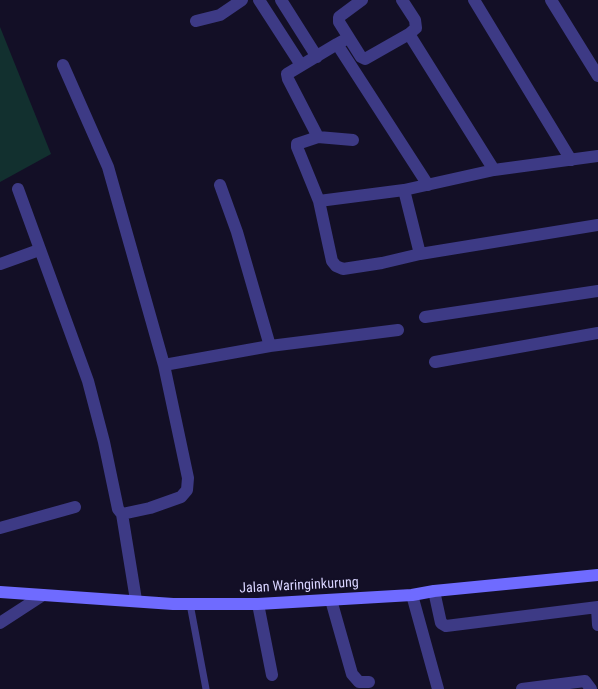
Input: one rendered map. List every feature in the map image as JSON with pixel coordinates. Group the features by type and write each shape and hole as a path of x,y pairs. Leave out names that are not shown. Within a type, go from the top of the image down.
{"street":[{"path":"196,21 220,14 242,0"},
{"path":"259,0 301,66"},
{"path":"281,0 317,56"},
{"path":"362,0 340,17 339,22 343,41 428,185"},
{"path":"474,0 571,160"},
{"path":"551,0 598,76"},
{"path":"343,41 365,59 409,34 416,28 416,24 406,2"},
{"path":"409,34 494,170"},
{"path":"318,137 287,74 343,41"},
{"path":"63,65 108,167 164,365 188,478 187,490 181,497 150,508 122,514"},
{"path":"353,140 318,137 299,142 297,147 319,201 332,261 336,266 343,269 382,263 420,254 598,225"},
{"path":"319,201 404,190 494,170 598,156"},
{"path":"220,185 237,232 270,346"},
{"path":"18,189 88,381 104,442 118,509 122,514 136,600"},
{"path":"404,190 420,254"},
{"path":"0,264 39,250"},
{"path":"425,317 598,291"},
{"path":"164,365 270,346 398,330"},
{"path":"435,362 598,333"},
{"path":"0,528 75,507"},
{"name":"Jalan Waringinkurung","path":"0,592 190,604 258,604 412,595 434,591 598,575"},
{"path":"434,591 441,623 446,626 597,607 598,625"},
{"path":"0,623 43,595"},
{"path":"412,595 438,689"},
{"path":"331,600 352,674 359,682 369,682"},
{"path":"258,604 272,675"},
{"path":"522,689 584,681 591,689"}],"lane":[{"path":"190,604 206,689"}],"green space":[{"path":"0,27 51,154 0,182"}]}
